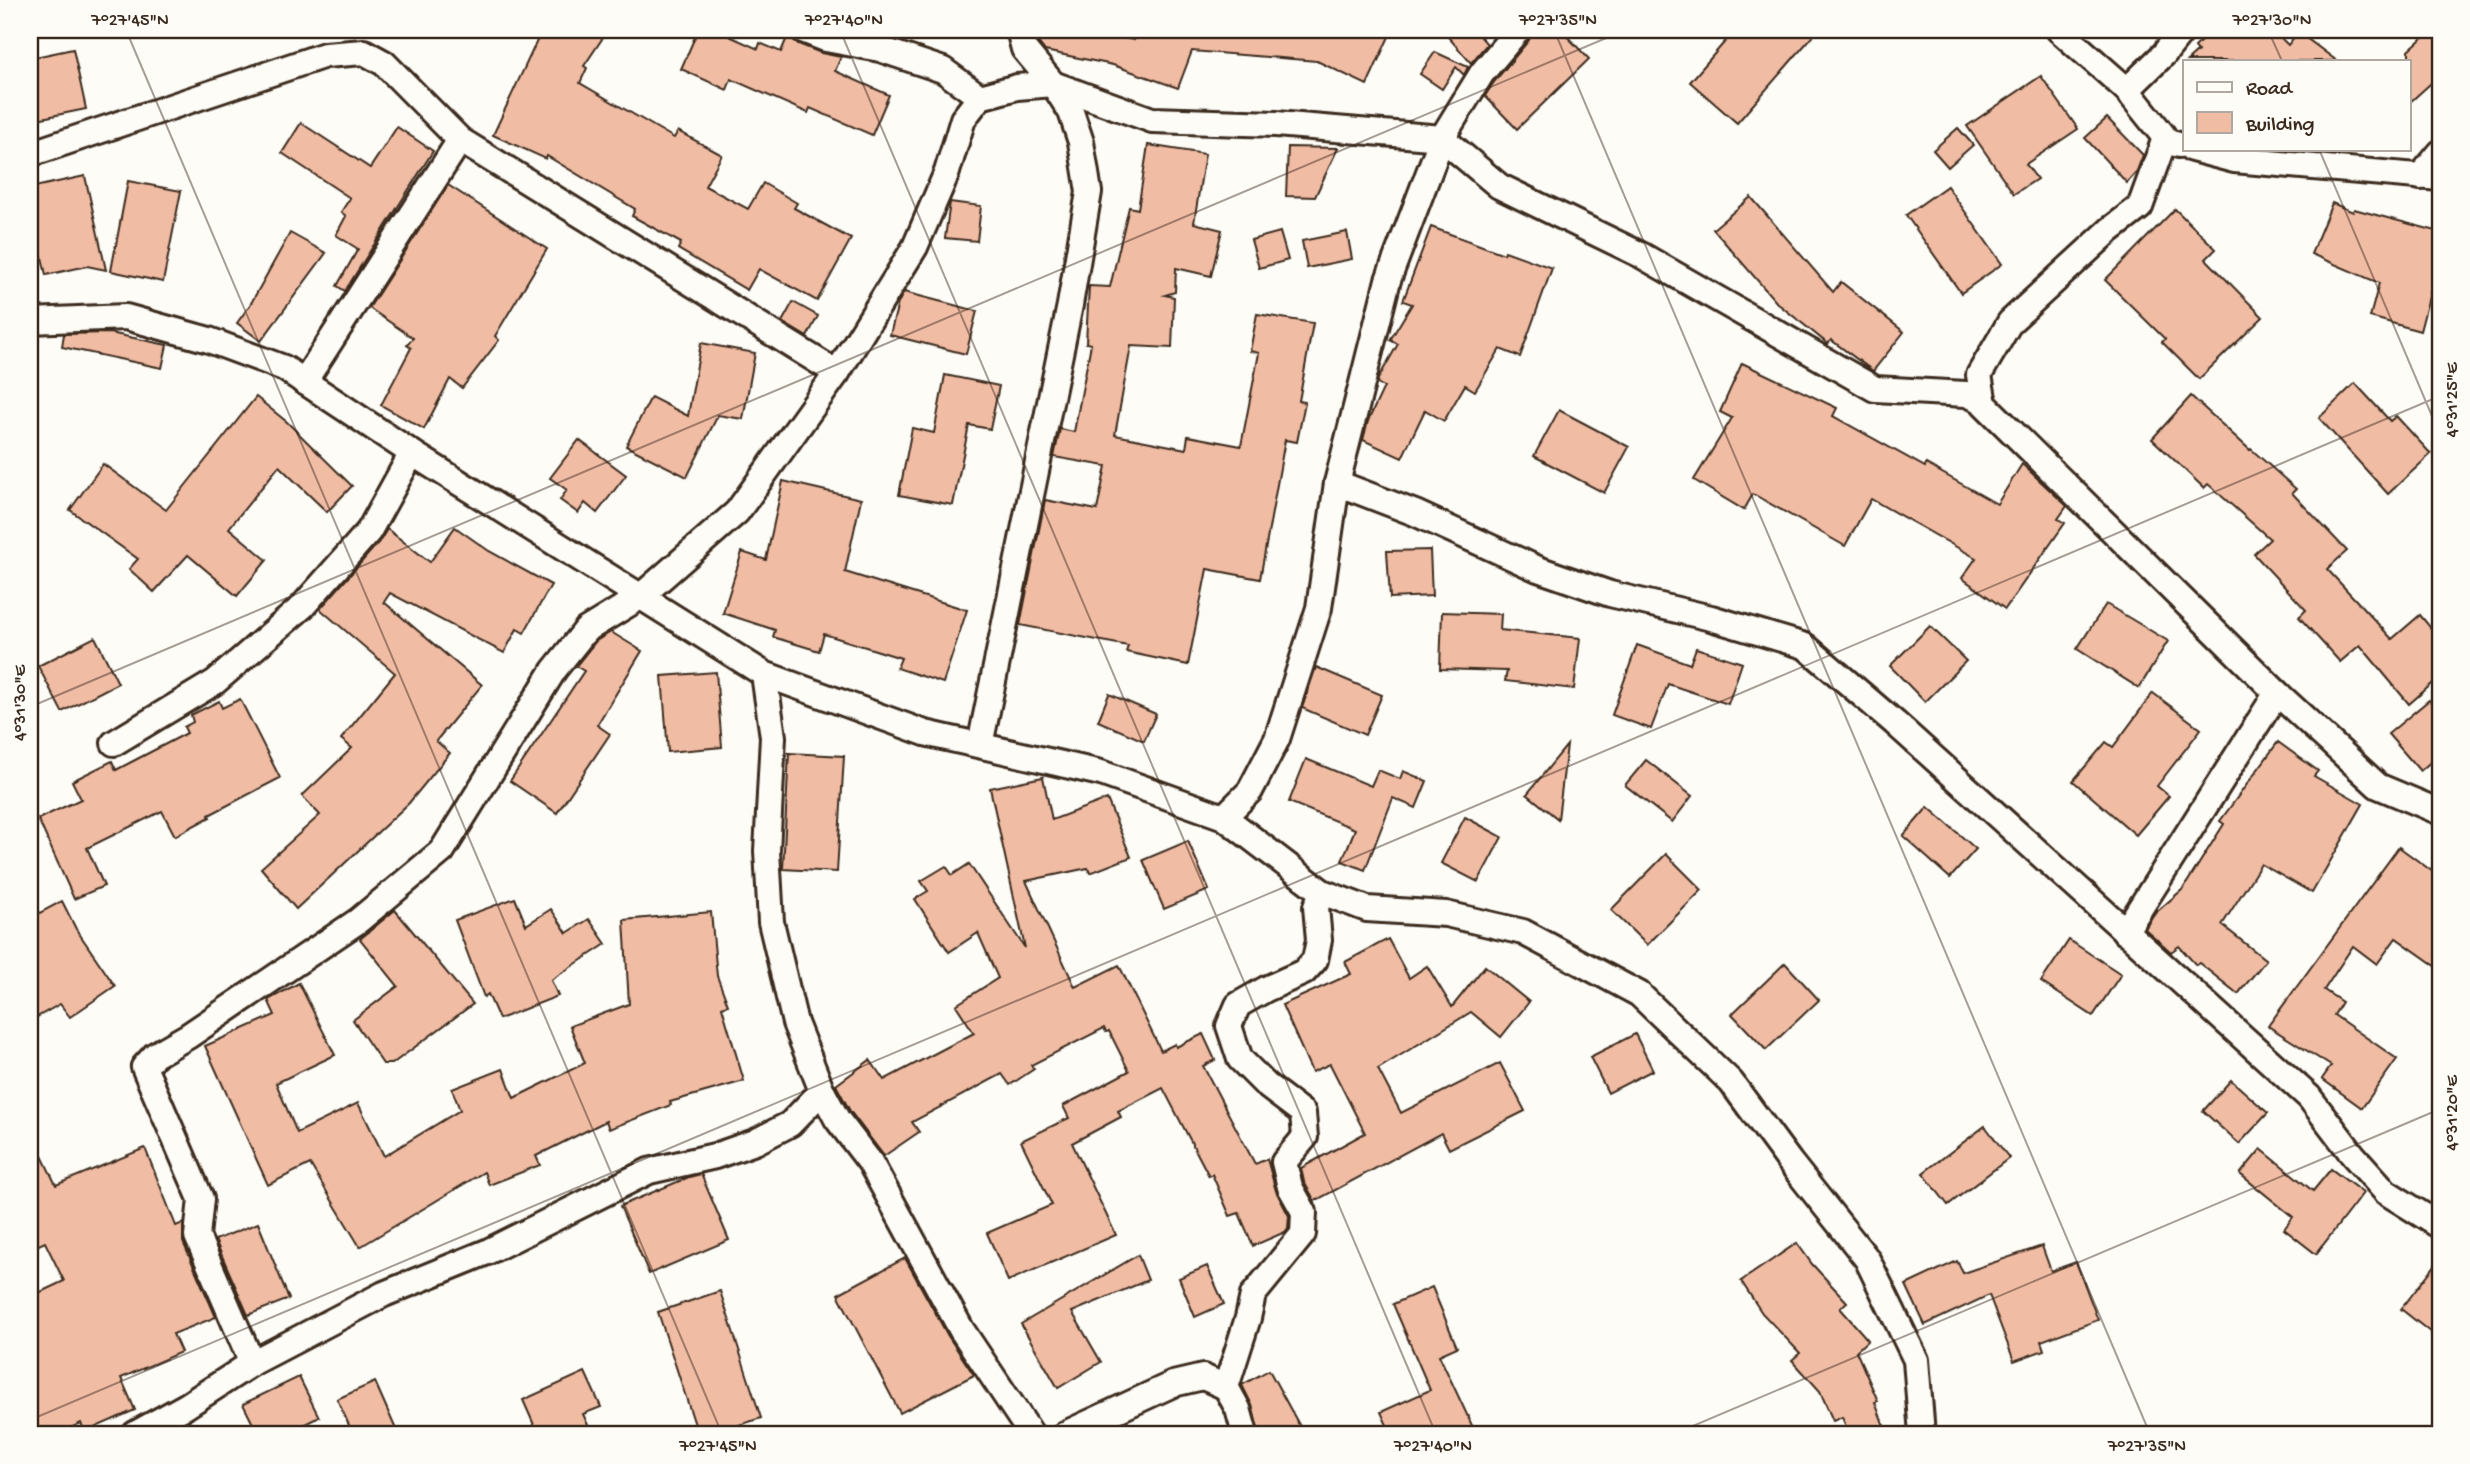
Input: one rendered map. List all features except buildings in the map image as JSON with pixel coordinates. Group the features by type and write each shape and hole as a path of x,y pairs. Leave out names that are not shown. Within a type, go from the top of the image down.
{"street":[{"path":"803,30 826,39 880,49 943,70 980,97"},
{"path":"980,745 1070,305 1089,192 1081,142 1071,112 1024,48 1018,30"},
{"path":"1224,817 1251,791 1277,740 1319,608 1337,482 1388,280 1442,138 1482,73 1518,30"},
{"path":"2059,30 2127,90 2163,135 2174,144 2140,206 2010,322 1979,375 1984,404 2277,693 2378,786 2440,812"},
{"path":"2127,90 2164,54 2183,30"},
{"path":"30,155 325,55 364,52 384,63 460,140 836,373"},
{"path":"252,1363 197,1236 201,1199 145,1067 155,1055 188,1036 358,921 442,851 554,670 586,630 640,597 737,512 836,373 915,247 947,172 963,119 980,97 1017,87 1053,84 1152,120 1276,124 1442,138 1499,186 1641,255 1875,389 1966,394 1983,401"},
{"path":"304,382 460,140"},
{"path":"2196,150 2234,160 2430,178 2440,153"},
{"path":"30,321 127,317 209,340 284,368 412,453 764,674 925,733 1101,773 1224,817 1322,892 1367,909 1446,914 1523,932 1639,995 1731,1082 1867,1259 1916,1360 1922,1434"},
{"path":"114,743 215,682 302,607 369,531 412,453"},
{"path":"1337,482 1415,513 1538,569 1610,594 1711,618 1805,646 1895,723 2309,1097 2353,1156 2386,1192 2440,1226"},
{"path":"764,674 773,737 767,851 771,922 795,1023 822,1091 837,1119 870,1162 961,1329 1031,1434"},
{"path":"2125,932 2277,693"},
{"path":"1226,1387 1253,1295 1303,1234 1304,1212 1290,1187 1284,1162 1305,1137 1303,1113 1266,1085 1240,1059 1229,1026 1238,1005 1304,972 1315,960 1319,940 1316,907 1322,892"},
{"path":"135,1434 186,1406 252,1363 384,1294 486,1252 649,1171 715,1156 755,1142 790,1124 822,1091"},
{"path":"1065,1434 1173,1384 1203,1377 1226,1387 1238,1409 1245,1434"}]}
